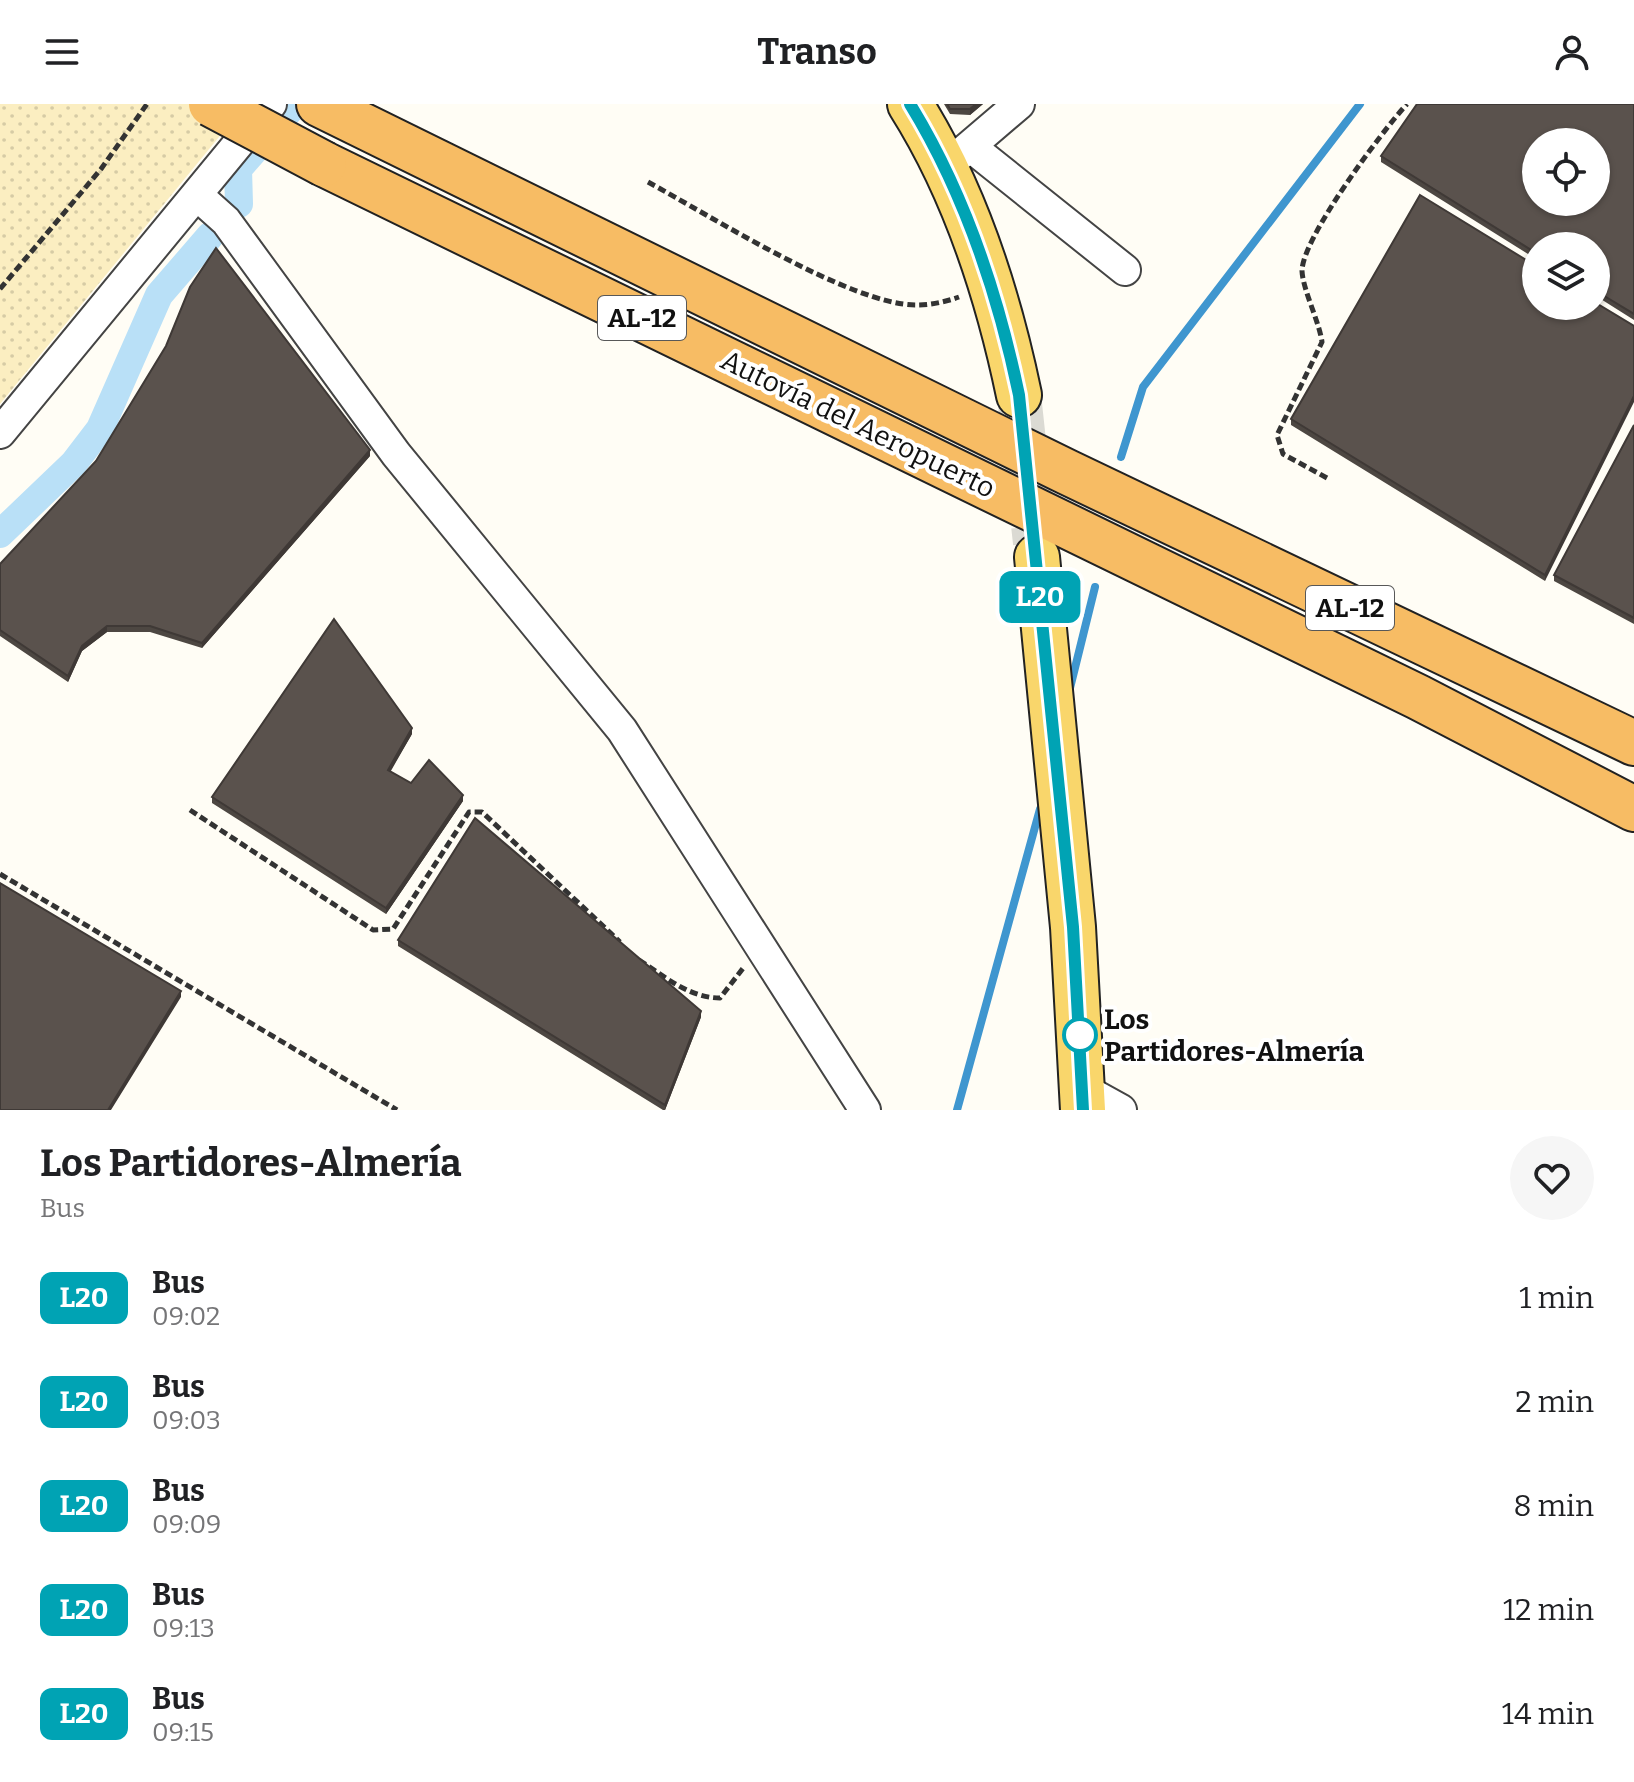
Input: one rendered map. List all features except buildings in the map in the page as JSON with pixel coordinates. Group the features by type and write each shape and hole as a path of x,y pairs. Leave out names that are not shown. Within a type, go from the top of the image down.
{"highway":[{"name":"Autovía del Aeropuerto","path":"211,104 324,164 1418,697 1634,809"},
{"name":"Autovía del Aeropuerto","path":"330,109 1110,493 1634,743"}],"main road":[{"path":"910,104 958,156 1019,395"},
{"path":"1037,557 1073,927 1083,1100"}],"street":[{"path":"0,433 92,317 271,104"},
{"path":"1019,104 958,156 1125,270"},
{"path":"197,195 226,221 396,454 622,730 865,1110"},
{"path":"1083,1100 1121,1110"}],"path":[{"path":"0,289 101,169 147,104"},
{"path":"1327,478 1283,454 1277,435 1322,342 1302,272 1307,246 1388,125 1407,104"},
{"path":"648,182 803,266 881,299 914,305 944,302 989,285"},
{"path":"190,810 373,930 393,929 469,812 482,812 625,947"},
{"path":"0,874 397,1110"},
{"path":"636,958 684,989 707,998 720,998 761,944"}],"sand":[{"path":"0,104 246,104 0,404"}],"waterway":[{"path":"239,204 238,169 295,104"},
{"path":"1121,457 1143,387 1360,104"},
{"path":"0,534 74,463 100,429 159,295 210,236"},
{"path":"1070,688 1095,587"},
{"path":"957,1110 1040,809"}],"tunnel":[{"path":"1019,395 1035,543"}],"bus line":[{"name":"L20","path":"910,104 934,143 957,193 1008,344 1019,395 1073,927 1083,1110"}],"place":[{"name":"Los Partidores-Almería","path":"1080,1035"}]}
